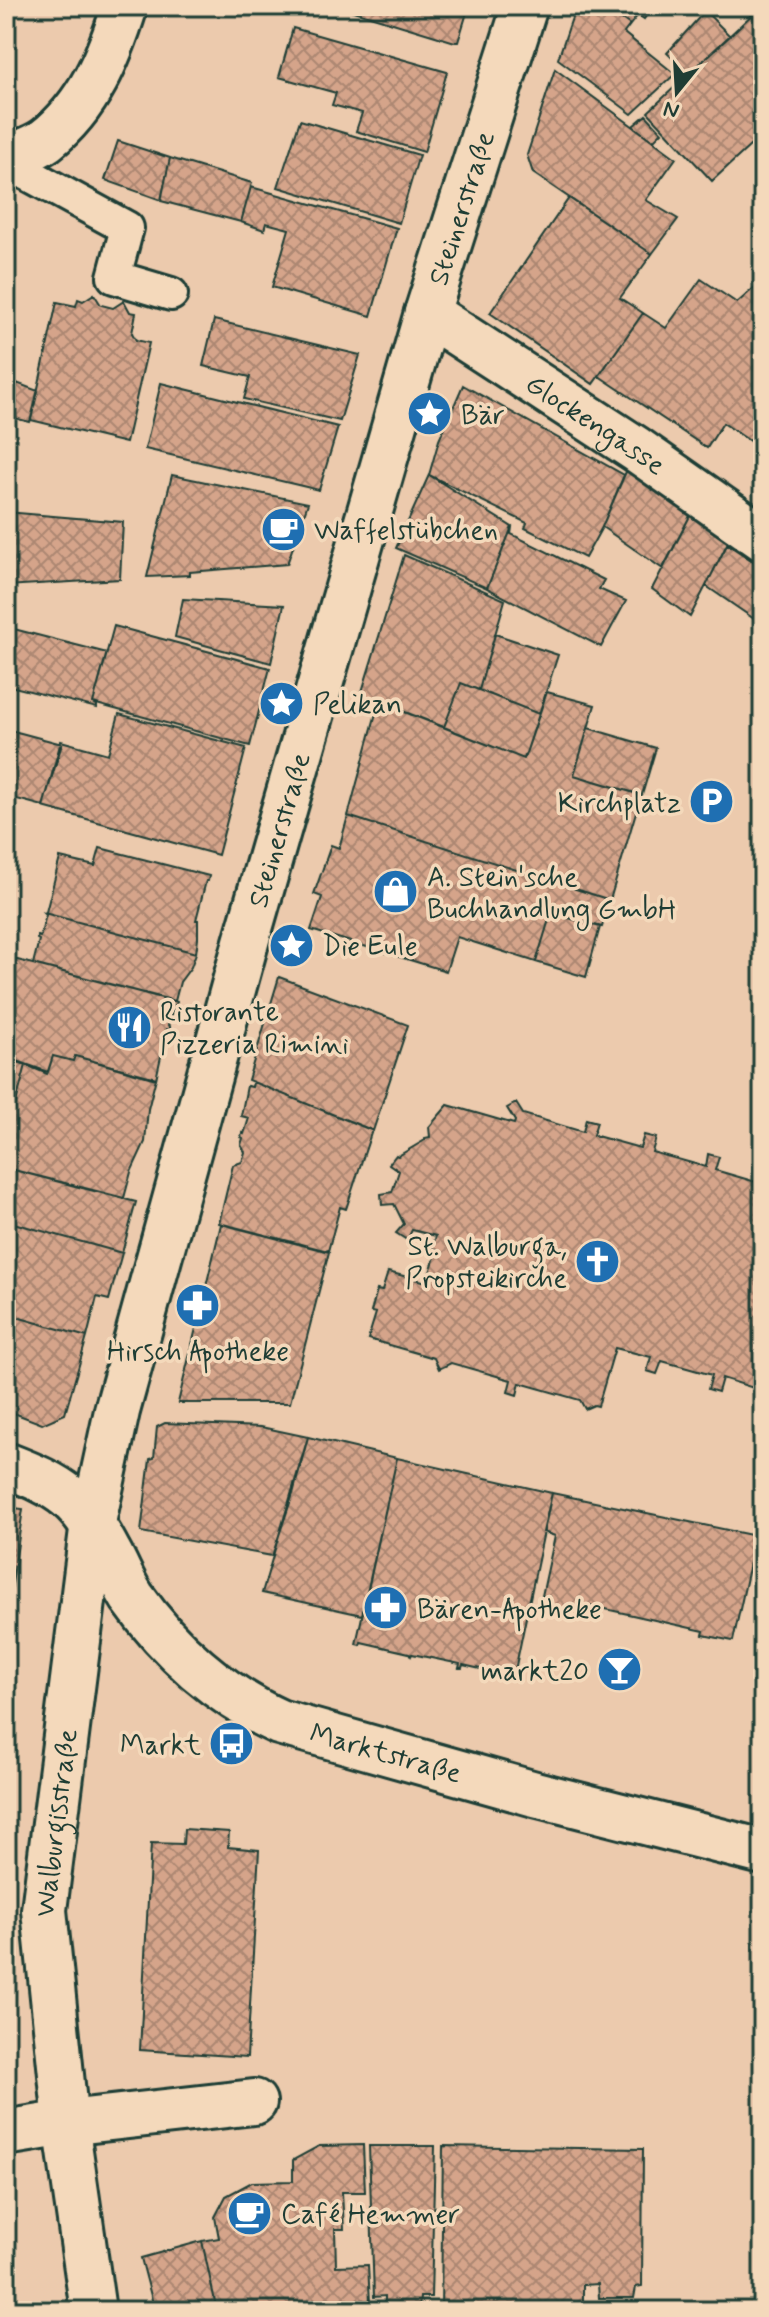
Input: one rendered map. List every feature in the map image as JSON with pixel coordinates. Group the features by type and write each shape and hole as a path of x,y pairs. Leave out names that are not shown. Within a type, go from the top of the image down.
{"street":[{"path":"6,160 43,142 73,116 94,85 125,6"},
{"name":"Steinerstraße","path":"93,1522 117,1411 229,1003 427,313 525,6"},
{"name":"Glockengasse","path":"427,313 636,449 763,538"},
{"name":"Marktstraße","path":"6,1465 49,1482 71,1498 93,1522 130,1595 165,1637 196,1668 248,1708 279,1722 535,1794 763,1852"},
{"name":"Walburgisstraße","path":"93,1522 44,1910 66,2123 93,2311"},
{"path":"11,2132 254,2102"}],"lane":[{"path":"6,160 127,228 114,277 171,294"}],"building":[{"path":"337,6 469,6 458,42 455,42"},
{"path":"576,6 604,6 630,25 624,33 675,74 632,114 558,59"},
{"path":"604,6 653,6 644,19 638,15 630,25"},
{"path":"705,11 730,36 689,74 667,53"},
{"path":"756,11 763,18 763,134 712,181 648,112"},
{"path":"293,28 447,72 424,152 356,131 362,113 332,105 336,93 279,77"},
{"path":"555,69 676,158 646,200 678,219 652,254 533,173 527,155"},
{"path":"646,115 662,132 653,141 633,126"},
{"path":"300,120 419,155 399,223 278,187"},
{"path":"118,141 170,158 161,200 105,180"},
{"path":"170,158 252,183 241,222 161,201"},
{"path":"251,187 397,228 371,316 272,287 289,229 266,223 264,230 241,222"},
{"path":"569,198 652,254 620,298 643,313 593,384 490,313"},
{"path":"701,279 737,303 763,280 763,450 723,423 707,448 599,376 643,313 666,328"},
{"path":"94,294 101,305 113,308 124,301 130,312 136,313 132,333 136,340 149,343 126,443 31,420 57,302 76,306 78,299 83,301"},
{"path":"214,320 360,355 340,421 244,399 250,377 203,366"},
{"path":"6,379 38,391 30,422 6,416"},
{"path":"161,383 338,427 319,490 145,449"},
{"path":"463,385 624,475 585,558 525,528 527,523 429,475 439,440"},
{"path":"628,467 692,512 663,569 602,527"},
{"path":"172,475 308,503 287,564 147,577"},
{"path":"429,475 512,527 487,588 396,548"},
{"path":"6,512 123,522 120,579 6,586"},
{"path":"692,512 730,539 690,617 652,589"},
{"path":"512,527 511,534 604,580 599,589 626,601 601,647 487,588"},
{"path":"727,544 763,568 763,625 706,586"},
{"path":"404,555 505,600 479,690 461,683 444,727 361,695"},
{"path":"183,599 284,605 271,663 175,637"},
{"path":"114,626 270,668 250,746 93,703"},
{"path":"6,627 107,653 93,703 97,708 6,685"},
{"path":"495,634 558,655 539,714 479,690"},
{"path":"461,683 539,714 524,759 444,727"},
{"path":"547,692 595,705 574,775 641,795 610,900 348,816 379,702 524,759"},
{"path":"119,714 246,748 218,855 43,807 61,741 108,754"},
{"path":"588,728 656,748 642,795 574,775"},
{"path":"6,729 62,744 43,806 6,796"},
{"path":"348,816 610,900 602,927 551,913 536,962 457,937 446,971 311,930 322,897 314,894 331,845 339,848"},
{"path":"100,848 209,876 196,920 196,953 44,913 60,858 95,866"},
{"path":"44,913 196,953 180,982 175,1001 33,964"},
{"path":"551,913 600,927 586,977 536,962"},
{"path":"6,957 177,1002 168,1025 170,1030 167,1029 156,1079 75,1056 73,1061 53,1056 48,1072 6,1057"},
{"path":"279,977 408,1025 373,1131 248,1080"},
{"path":"53,1056 73,1061 75,1056 156,1078 148,1109 145,1142 131,1172 124,1198 6,1168 6,1140 26,1065 47,1074"},
{"path":"6,1058 26,1065 6,1140"},
{"path":"253,1082 372,1130 346,1209 340,1207 328,1251 219,1223 233,1165 242,1162 245,1152 241,1137 249,1118 241,1116 247,1086 252,1087"},
{"name":"St. Walburga, Propsteikirche","path":"516,1103 523,1114 583,1132 586,1119 597,1122 593,1135 640,1148 644,1135 656,1138 652,1152 706,1167 708,1154 719,1157 715,1170 763,1184 763,1391 722,1378 718,1392 708,1389 712,1375 662,1361 657,1374 647,1371 651,1357 615,1348 598,1406 585,1409 580,1400 520,1383 517,1395 508,1392 511,1380 451,1363 439,1369 434,1358 368,1339 376,1313 371,1312 377,1290 382,1291 388,1272 427,1282 437,1250 432,1248 436,1236 412,1230 407,1240 396,1233 404,1224 394,1204 382,1205 381,1194 392,1192 399,1171 389,1164 396,1155 430,1137 429,1127 448,1105 514,1124 507,1108"},
{"path":"6,1168 136,1202 122,1253 6,1221"},
{"path":"6,1221 122,1253 109,1300 97,1297 87,1337 6,1314"},
{"path":"221,1224 329,1252 290,1403 178,1403"},
{"path":"6,1314 87,1337 65,1414 42,1424 6,1410"},
{"path":"165,1423 261,1427 308,1437 272,1556 141,1532 157,1427"},
{"path":"308,1437 397,1458 362,1615 262,1593"},
{"path":"397,1458 552,1493 513,1680 511,1676 463,1665 459,1668 460,1664 411,1656 361,1642 360,1645 356,1644"},
{"path":"552,1493 756,1536 733,1641 703,1635 704,1631 592,1606 589,1618 548,1609 550,1597 542,1596 555,1536 543,1532"},
{"path":"6,1507 23,1509 6,1625"},
{"path":"184,1829 229,1832 228,1847 259,1850 247,2057 140,2050 151,1843 183,1844"},
{"path":"363,2145 365,2192 342,2192 344,2229 335,2229 336,2266 368,2265 370,2302 385,2303 385,2311 217,2311 202,2241 219,2238 215,2217 226,2196 252,2182 293,2181 293,2160 319,2146"},
{"path":"369,2146 435,2146 431,2297 420,2297 419,2311 385,2311 385,2296 374,2297"},
{"path":"443,2146 643,2149 642,2286 636,2287 634,2298 599,2298 598,2284 583,2285 583,2309 441,2311"},
{"path":"202,2241 217,2311 155,2311 141,2258"},
{"path":"497,2308 583,2309 583,2311 497,2311"}],"place":[{"name":"Bär","path":"430,414"},
{"name":"Waffelstübchen","path":"283,529"},
{"name":"Pelikan","path":"282,703"},
{"name":"Kirchplatz","path":"712,802"},
{"name":"A. Stein'sche Buchhandlung GmbH","path":"396,892"},
{"name":"Die Eule","path":"291,945"},
{"name":"Ristorante Pizzeria Rimini","path":"129,1027"},
{"name":"St. Walburga, Propsteikirche","path":"598,1261"},
{"name":"Hirsch Apotheke","path":"198,1305"},
{"name":"Bären-Apotheke","path":"386,1608"},
{"name":"markt20","path":"620,1670"},
{"name":"Markt","path":"232,1744"},
{"name":"Café Hemmer","path":"250,2213"}]}
